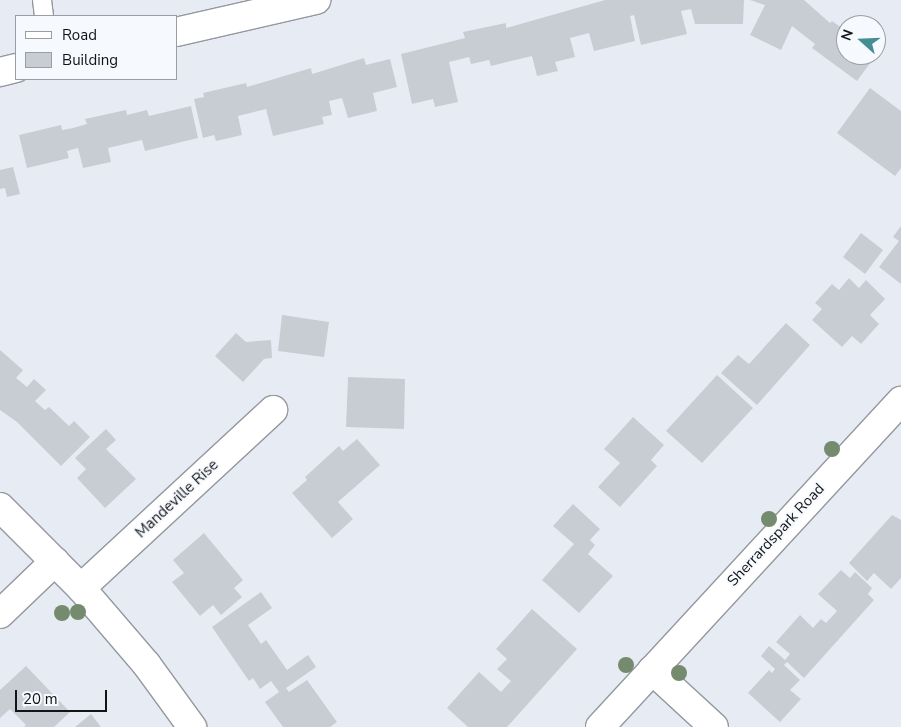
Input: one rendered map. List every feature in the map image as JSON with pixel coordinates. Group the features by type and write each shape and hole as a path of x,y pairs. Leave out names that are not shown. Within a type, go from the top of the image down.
{"street":[{"path":"178,31 246,8 316,0"},
{"path":"0,72 15,68"},
{"name":"Mandeville Rise","path":"81,588 273,410"},
{"name":"Sherrardspark Road","path":"600,727 652,670 896,418"},
{"path":"0,507 81,588 147,664 192,727"},
{"path":"0,614 55,561"},
{"path":"652,670 714,727"}],"lane":[{"path":"42,0 44,15"}],"building":[{"path":"605,0 744,0 743,24 695,24 691,9 681,11 687,34 641,45 634,15 630,16 635,41 594,51 589,33 570,38 575,57 555,62 558,71 537,76 532,56 491,66 489,60 471,64 469,57 449,62 458,102 435,107 433,99 412,104 401,54 465,38 463,32 506,23 506,28"},
{"path":"750,0 804,0 830,23 832,21 836,24 836,65 869,65 857,81 812,48 815,44 792,26 781,50 750,35 765,5"},
{"path":"364,58 366,65 390,59 397,87 373,93 377,111 348,118 342,98 329,101 332,115 322,117 324,124 273,136 266,109 238,116 242,135 216,141 214,135 203,138 194,99 204,97 203,93 246,83 247,87 311,68 312,74"},
{"path":"870,88 901,111 901,168 895,176 837,133"},
{"path":"191,106 198,138 145,151 142,140 108,148 111,162 83,168 78,148 67,151 69,158 27,168 19,135 61,125 62,130 73,128 87,124 85,119 126,110 127,115 147,110 149,116"},
{"path":"13,167 20,194 7,197 5,188 0,189 0,170"},
{"path":"901,226 901,284 879,267 899,241 893,237"},
{"path":"861,233 883,250 865,274 843,257"},
{"path":"849,278 859,288 866,280 885,299 870,315 879,324 861,344 852,336 842,347 812,320 822,309 815,303 832,284 839,290"},
{"path":"282,315 329,322 324,357 278,351"},
{"path":"786,323 810,345 757,405 721,373 738,355 749,364"},
{"path":"236,333 246,342 271,340 272,358 264,359 243,382 215,356"},
{"path":"0,350 23,370 16,378 27,387 34,379 46,390 35,401 45,410 49,407 69,426 74,421 90,437 61,466 17,422 0,410"},
{"path":"717,375 753,408 702,463 666,431"},
{"path":"348,377 405,379 404,429 346,427"},
{"path":"633,417 664,445 651,460 657,466 620,507 598,487 620,463 604,449"},
{"path":"106,429 116,440 106,449 136,479 105,508 77,478 86,469 75,458"},
{"path":"357,439 380,465 338,502 353,519 332,538 292,493 307,480 305,477 339,446 343,451"},
{"path":"573,504 600,529 590,540 595,545 588,554 613,576 579,613 542,580 574,544 553,526"},
{"path":"892,515 901,520 901,578 891,589 874,573 867,581 849,563"},
{"path":"204,533 243,580 234,588 242,597 221,615 213,605 200,616 172,582 184,573 173,560"},
{"path":"841,570 850,578 855,572 872,588 868,594 874,600 804,678 787,662 784,665 800,680 790,690 801,699 780,722 748,693 769,670 772,673 775,669 761,656 769,646 785,660 790,654 776,642 800,615 813,628 821,619 826,623 837,611 818,594"},
{"path":"261,592 272,608 248,625 261,644 266,640 287,670 308,655 316,667 286,688 289,692 307,680 337,722 330,727 283,727 265,702 279,692 271,681 260,689 253,678 249,681 212,627"},
{"path":"532,609 577,649 507,727 468,727 447,708 479,672 501,692 511,681 497,669 507,659 496,649"},
{"path":"26,666 70,712 54,727 24,727 26,725 10,709 0,718 0,690"},
{"path":"91,714 101,727 75,727"}]}
